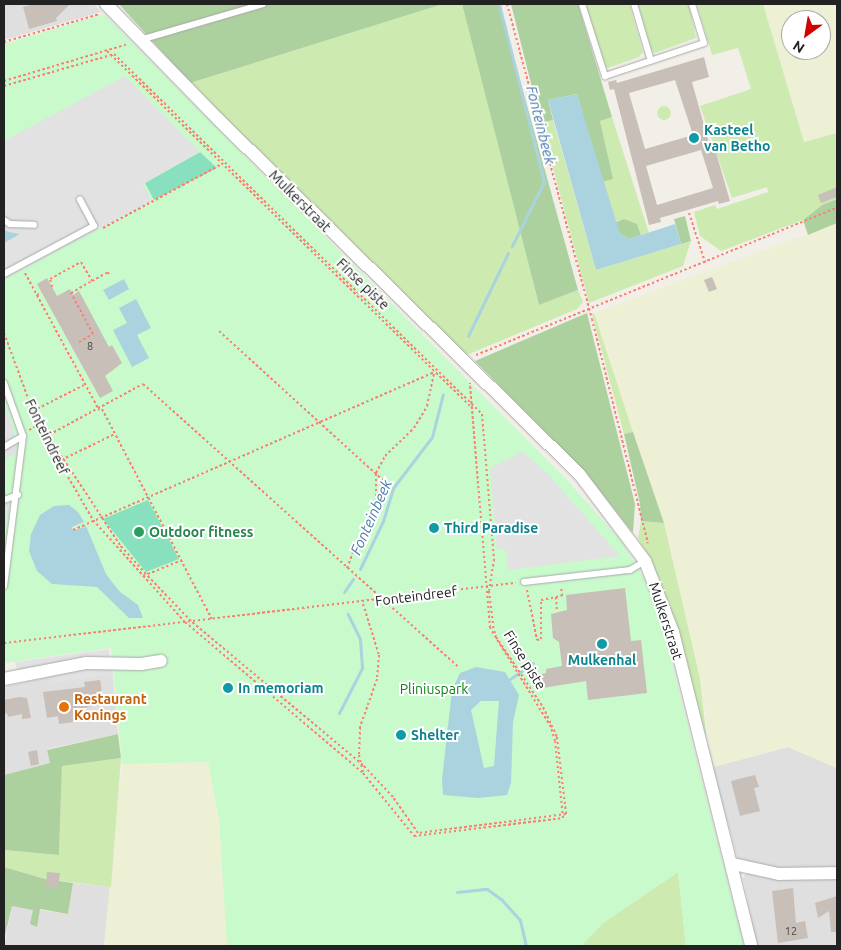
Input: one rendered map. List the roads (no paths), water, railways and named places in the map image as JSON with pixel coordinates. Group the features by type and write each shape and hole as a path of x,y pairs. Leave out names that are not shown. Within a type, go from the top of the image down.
{"street":[{"name":"Mulkerstraat","path":"109,7 466,364 580,475 645,561 673,632 733,864 751,946"},
{"path":"4,679 86,663 160,661"},
{"path":"733,864 779,874 837,873"}],"lane":[{"path":"140,40 263,4"},
{"path":"582,4 605,76 704,44 692,4"},
{"path":"634,4 651,61"},
{"path":"4,274 94,226 80,200"},
{"path":"4,220 10,224 34,225"},
{"name":"Fonteindreef","path":"4,384 23,436 18,495 4,586"},
{"path":"4,447 23,436"},
{"path":"4,500 18,495"},
{"path":"525,582 630,570 645,561"}],"water":[{"path":"577,94 620,234 629,239 675,224 681,244 596,270 548,100"},
{"path":"4,230 9,232 20,234 4,243"},
{"path":"124,279 129,289 109,300 103,290"},
{"path":"136,299 151,328 137,335 149,358 132,367 113,330 127,323 119,308"},
{"path":"69,505 78,512 84,522 72,527 73,531 86,526 106,574 119,591 138,605 143,618 129,618 97,587 52,584 37,571 29,551 31,534 40,515 54,506"},
{"path":"476,667 505,672 519,695 513,722 511,783 507,795 478,798 443,795 442,780 452,690 460,673","holes":["481,701 499,701 494,766 484,768 471,710"]}],"waterway":[{"name":"Fonteinbeek","path":"499,4 544,182 512,246"},
{"name":"Fonteinbeek","path":"468,336 508,253"},
{"name":"Fonteinbeek","path":"360,569 383,521 393,488 432,437 443,394"},
{"name":"Fonteinbeek","path":"344,592 353,579"},
{"name":"Fonteinbeek","path":"339,713 362,668 360,639 348,614"},
{"path":"510,679 533,663"},
{"path":"457,892 487,889 501,899 520,920 526,946"}],"place":[{"name":"Kasteel van Betho","path":"694,138"},
{"name":"Third Paradise","path":"434,528"},
{"name":"Outdoor fitness","path":"139,532"},
{"name":"Mulkenhal","path":"602,644"},
{"name":"In memoriam","path":"228,688"},
{"name":"Restaurant Konings","path":"64,707"},
{"name":"Shelter","path":"401,735"}],"park label":[{"name":"Pliniuspark","path":"434,689"}]}
